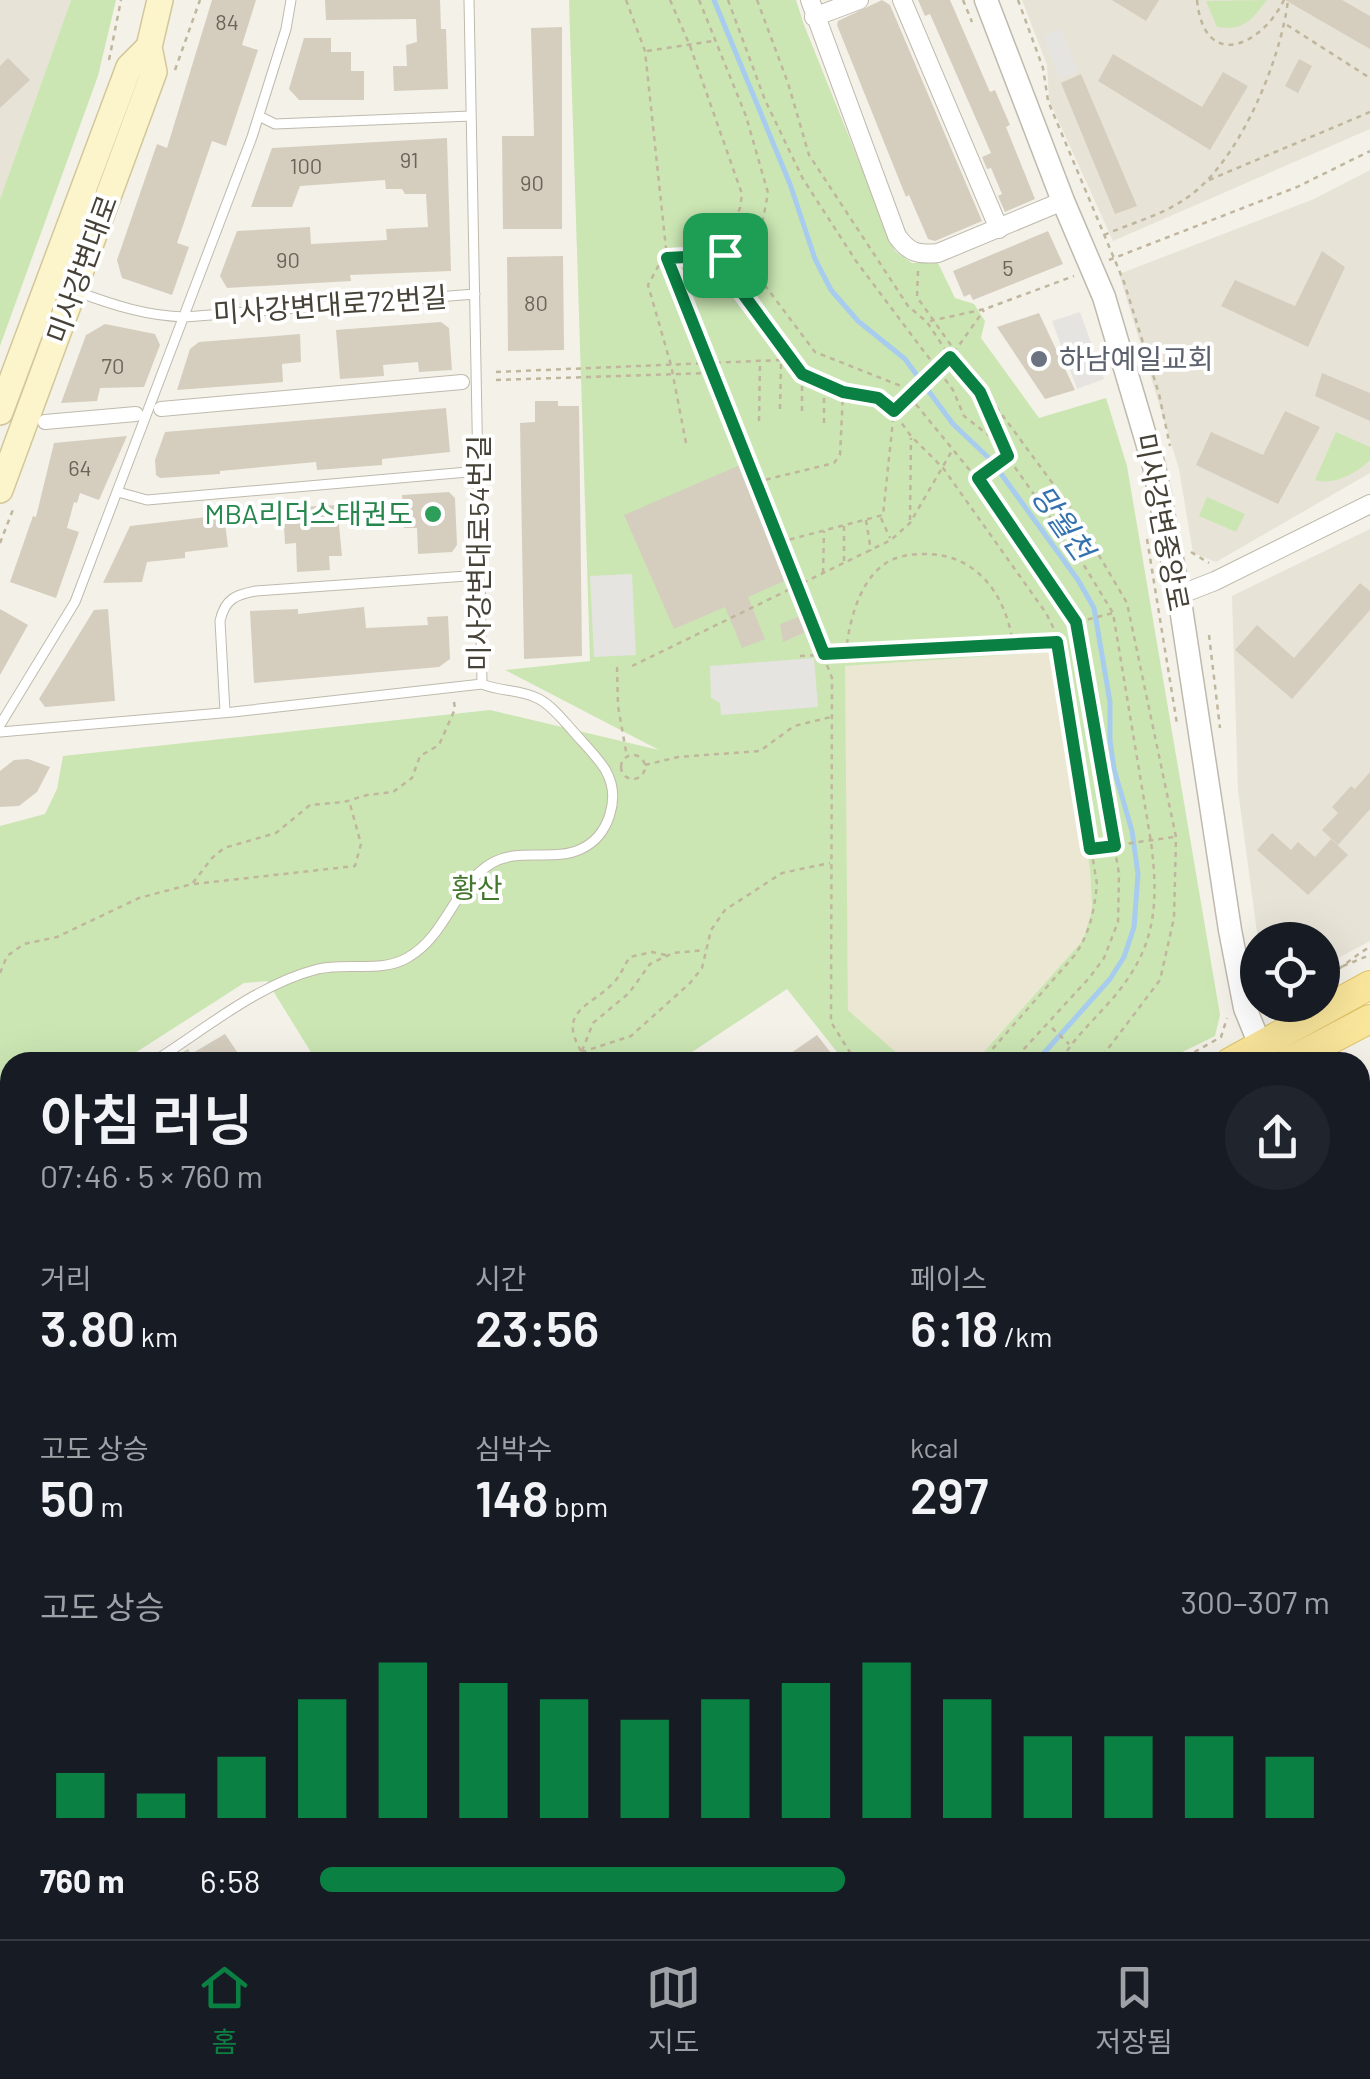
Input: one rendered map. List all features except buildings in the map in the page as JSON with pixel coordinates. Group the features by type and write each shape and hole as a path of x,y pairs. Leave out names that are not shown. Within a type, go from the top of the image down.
{"main road":[{"name":"미사강변대로","path":"0,490 154,72 150,47 160,0"},
{"name":"미사강변대로","path":"0,412 129,66 150,47"},
{"path":"1266,1052 1370,985"},
{"path":"1307,1052 1370,1019"}],"street":[{"path":"860,0 812,8 897,236 906,249 919,255 938,253 1063,202"},
{"path":"902,0 999,229"},
{"name":"미사강변중앙로","path":"986,0 1063,202 1094,268 1121,346 1154,466 1179,595 1230,930 1245,1008 1262,1052"},
{"path":"160,409 462,382"},
{"path":"45,422 136,414"},
{"path":"1179,595 1214,582 1370,504"}],"lane":[{"path":"0,729 75,602 259,116 292,0"},
{"name":"미사강변대로54번길","path":"0,729 225,712 482,684 469,0"},
{"path":"259,116 275,124 471,116"},
{"name":"미사강변대로72번길","path":"75,290 159,316 476,294"},
{"path":"118,492 147,500 479,471"},
{"path":"225,712 220,621 230,598 256,591 480,575"},
{"path":"169,1052 286,981 320,969 382,966 411,956 430,943 466,886 494,862 515,854 578,851 594,841 610,814 613,797 606,770 542,700 526,693 499,692 482,684"}],"path":[{"path":"626,0 645,52 667,258 832,678 832,1022 850,1052"},
{"path":"672,0 742,194 724,244 729,275 802,374 843,392 878,398 894,411 911,436 943,468 1046,612 1057,642 1097,884 1094,914 1086,941 990,1052"},
{"path":"698,0 746,116 768,194 756,256 761,280 815,352 901,386 978,478 1076,622 1115,846 1120,903 1112,941 1090,977 1021,1052"},
{"path":"728,0 765,100 803,179 856,262 953,390 964,416 1005,448"},
{"path":"757,0 809,155 899,293 927,322 980,392 1008,456 1113,614 1152,842 1156,900 1148,943 1130,978 1068,1043 1065,1052"},
{"path":"1197,0 1198,19 1208,36 1223,46 1236,46 1252,39 1274,20 1286,0"},
{"path":"1208,181 1234,143 1272,67 1286,24 1286,0"},
{"path":"1286,24 1370,78"},
{"path":"645,52 715,41"},
{"path":"1104,235 1182,202 1208,181 1370,112"},
{"path":"1114,258 1296,187 1370,151"},
{"path":"686,443 671,365 648,285 660,261 667,258 725,255"},
{"path":"919,255 917,297 1073,511 1127,604 1176,836 1174,918 1160,980 1106,1052"},
{"path":"927,322 985,309 1077,274"},
{"path":"880,516 886,505 894,411 956,351 985,309"},
{"path":"496,372 781,360 794,363"},
{"path":"780,409 781,360"},
{"path":"759,421 760,362"},
{"path":"496,380 712,373"},
{"path":"802,374 802,411"},
{"path":"824,384 824,422"},
{"path":"754,482 834,463 840,455 843,392"},
{"path":"910,522 911,436"},
{"path":"632,666 892,540 910,522 954,448"},
{"path":"978,478 1008,456"},
{"path":"778,542 880,516"},
{"path":"880,516 892,540"},
{"path":"866,518 871,551"},
{"path":"844,524 844,563"},
{"path":"1145,526 1180,740"},
{"path":"823,573 824,529"},
{"path":"846,654 856,606 872,578 884,563 908,554 941,554 963,560 987,580 1010,620 1013,644"},
{"path":"1076,622 1113,614"},
{"path":"1209,635 1220,726"},
{"path":"800,656 1057,642"},
{"path":"617,667 618,706 627,757 622,768 626,777 640,777 645,765"},
{"path":"192,884 224,848 276,833 310,804 390,794 410,782 418,759 440,746 455,708 454,701"},
{"path":"645,765 678,757 760,751 794,726 832,716"},
{"path":"627,757 639,756 645,765"},
{"path":"0,973 7,956 24,944 57,936 139,898 192,884 355,866 361,844 349,801"},
{"path":"1090,849 1176,836"},
{"path":"582,1052 637,1030 698,973 716,918 724,910 782,873 833,862"},
{"path":"1342,967 1346,960 1370,946"},
{"path":"582,1052 572,1026 578,1012 610,987 630,956 705,950"},
{"path":"582,1052 589,1029 598,1018 629,993 650,964 666,955"},
{"path":"1342,967 1370,956"},
{"path":"1194,1052 1220,1037 1226,1025 1225,1007"},
{"path":"1052,1028 1068,1043"}],"shaded area":[{"path":"0,0 71,0 0,199"},
{"path":"1022,0 1370,0 1370,129 1113,241 1049,100 1047,65"},
{"path":"1061,29 1078,72 1060,79 1043,36"},
{"path":"1370,170 1370,473 1216,562 1193,553 1179,469 1119,274 1314,199"},
{"path":"1080,312 1104,379 1077,389 1052,321"},
{"path":"1370,529 1370,941 1340,957 1340,922 1256,922 1238,790 1232,596"},
{"path":"632,574 636,655 594,657 590,576"},
{"path":"1050,652 1090,869 1092,910 1083,940 984,1052 896,1052 848,1010 844,666"},
{"path":"814,658 818,707 721,715 720,703 711,698 710,666"}],"green space":[{"path":"71,0 116,0 98,76 0,346 0,199"},
{"name":"황산","path":"569,0 796,0 895,251 912,263 938,263 955,298 974,304 985,321 981,338 1039,418 1106,398 1127,466 1220,1015 1215,1036 1182,1052 984,1052 1083,940 1092,910 1090,869 1050,652 845,666 848,1010 896,1052 837,1052 787,989 692,1052 311,1052 267,981 244,983 137,1052 0,1052 0,826 45,814 57,789 63,756 490,710 659,750 505,670 590,661"},
{"path":"1267,0 1246,22 1227,28 1217,27 1206,1"},
{"path":"1336,432 1370,447 1370,460 1344,477 1315,480"},
{"path":"1207,497 1245,514 1236,532 1199,516"}],"waterway":[{"name":"망월천","path":"714,0 790,184 815,259 831,290 858,321 905,359 953,424 991,460 1094,608 1110,702 1114,769 1132,831 1138,874 1134,927 1124,957 1110,979 1045,1052"}],"place":[{"name":"하남예일교회","path":"1039,359"},
{"name":"MBA리더스태권도","path":"433,514"}],"route":[{"path":"725,255 729,275 802,374 843,392 878,398 894,411 950,357 980,392 1008,456 978,478 1076,622 1115,846 1090,849 1057,642 824,654 667,258 725,255"}]}
